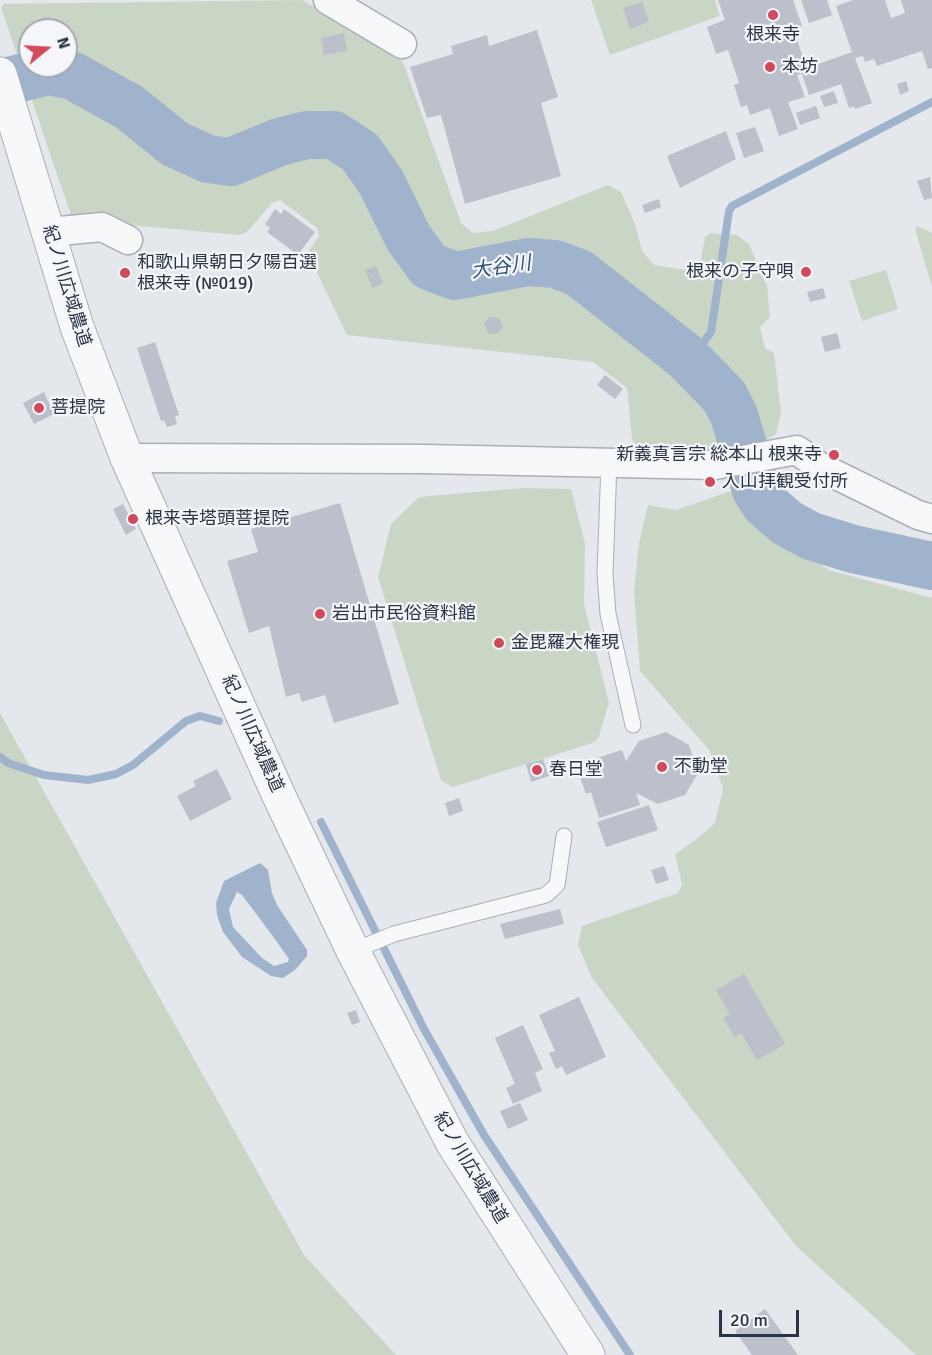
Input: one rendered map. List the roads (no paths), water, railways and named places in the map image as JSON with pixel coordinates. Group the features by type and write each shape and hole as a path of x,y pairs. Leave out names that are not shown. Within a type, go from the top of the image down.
{"street":[{"path":"328,0 402,44"},
{"name":"紀ノ川広域農道","path":"3,84 77,327 127,458 279,796 325,869 452,1142 588,1355"},
{"path":"49,232 102,227 128,240"},
{"path":"127,458 715,465 797,450 820,467 918,515 932,519"}],"lane":[{"path":"609,462 605,574 608,614 633,724"},
{"path":"362,948 394,934 546,895 557,885 564,836"}],"water":[{"path":"260,863 268,870 272,893 277,905 307,950 307,956 296,969 283,978 271,976 242,957 223,932 217,915 216,903 224,881","holes":["237,892 242,895 289,959 288,962 274,966 262,958 233,927 229,909"]}],"waterway":[{"name":"大谷川","path":"0,83 49,71 73,76 129,107 175,144 208,159 231,162 279,142 307,135 334,135 360,152 381,182 408,237 429,266 455,276 528,262 555,264 579,273 686,357 724,396 734,415 756,490 765,504 787,523 811,536 853,549 932,566"},
{"path":"686,357 703,343 711,332 729,211 732,206 932,102"},
{"path":"0,757 8,763 44,775 88,780 116,774 133,765 186,721 200,716 219,721"},
{"path":"321,822 424,1029 484,1135 630,1355"}],"place":[{"name":"根来寺","path":"773,15"},
{"name":"本坊","path":"770,67"},
{"name":"根来の子守唄","path":"806,272"},
{"name":"和歌山県朝日夕陽百選 根来寺 (№019)","path":"125,273"},
{"name":"菩提院","path":"39,408"},
{"name":"新義真言宗 総本山 根来寺","path":"834,455"},
{"name":"入山拝観受付所","path":"710,482"},
{"name":"根来寺塔頭菩提院","path":"133,519"},
{"name":"岩出市民俗資料館","path":"320,614"},
{"name":"金毘羅大権現","path":"499,643"},
{"name":"不動堂","path":"662,767"},
{"name":"春日堂","path":"537,770"}]}
